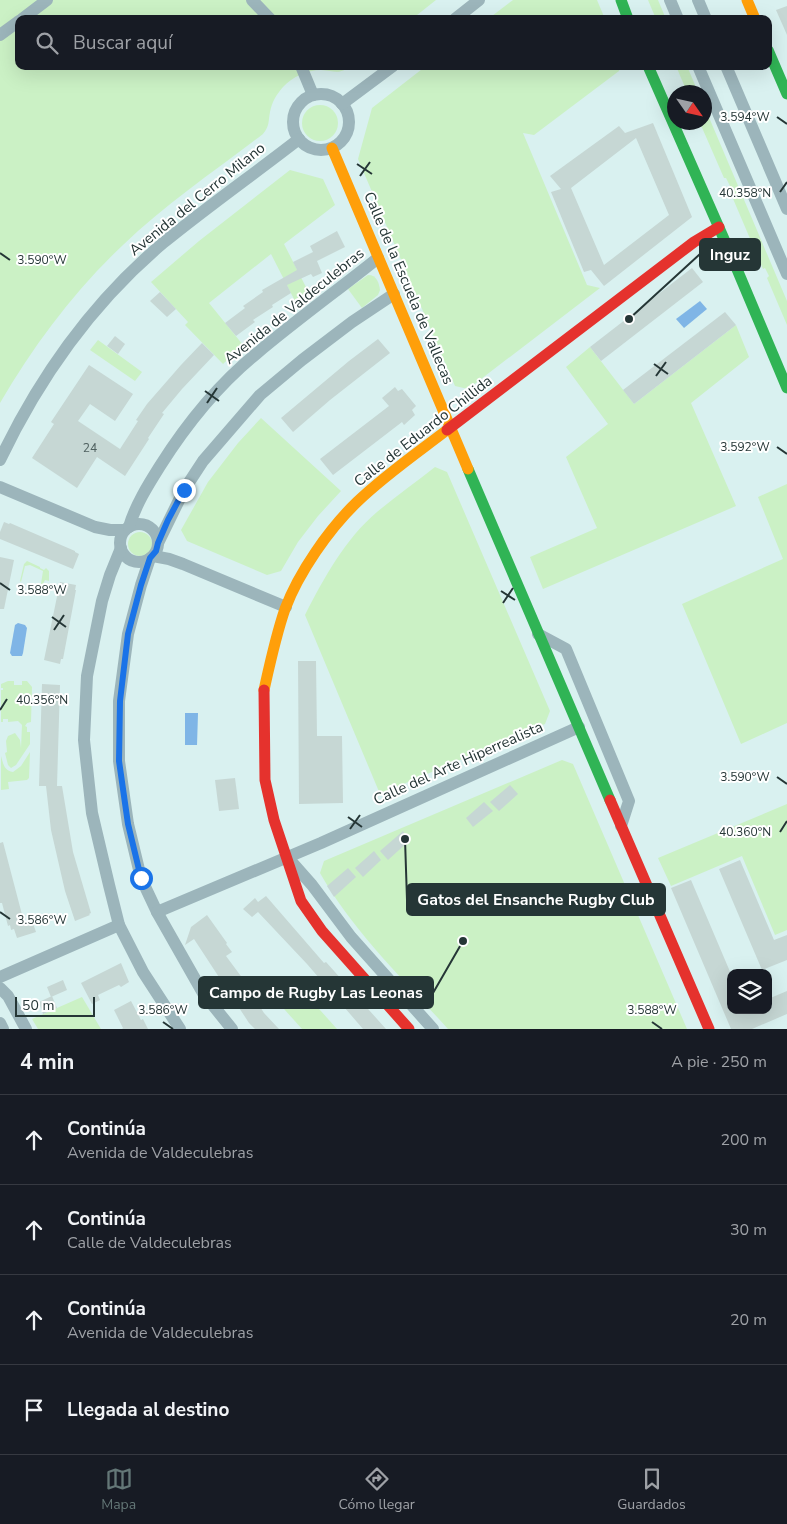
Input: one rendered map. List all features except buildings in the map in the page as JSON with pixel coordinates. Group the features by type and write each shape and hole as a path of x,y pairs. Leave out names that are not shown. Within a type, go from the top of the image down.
{"street":[{"path":"27,15 47,0"},
{"path":"252,0 266,15"},
{"path":"459,15 479,0"},
{"path":"621,0 627,15"},
{"path":"670,0 676,15"},
{"path":"698,0 704,15"},
{"path":"747,0 753,15"},
{"path":"0,35 15,24"},
{"path":"772,59 787,94"},
{"path":"303,70 313,95"},
{"path":"342,104 388,70"},
{"path":"650,70 787,388"},
{"path":"700,70 787,274"},
{"path":"728,70 787,209"},
{"path":"313,95 329,95 336,98 342,104 347,111 349,120 345,136 339,143 332,148 323,150 306,146 299,139 294,131 294,114 298,106 305,99 313,95"},
{"name":"Avenida del Cerro Milano","path":"0,460 18,423 54,365 104,301 162,244 299,139"},
{"name":"Calle de la Escuela de Vallecas","path":"332,148 538,634 709,1029"},
{"name":"Calle de Eduardo Chillida","path":"409,1029 322,931 301,901 274,820 266,780 264,690 276,638 286,607 315,553 332,530 357,502 383,479 694,242 719,228"},
{"name":"Avenida de Valdeculebras","path":"127,528 139,503 165,459 194,418 212,398 255,354 378,258"},
{"path":"232,1029 202,993 157,912 141,878 128,824 119,761 120,701 128,634 141,585 168,520 184,490 203,461 260,395 352,322 394,294"},
{"path":"0,487 96,527 112,537 121,547 127,558 134,561 142,562 155,550 155,533 147,526 135,524 127,528 110,530 96,527"},
{"path":"127,528 121,537 121,547 102,601 87,676 84,740 92,813 119,925 143,972 180,1029"},
{"path":"155,550 169,559 286,607"},
{"path":"538,634 566,649 629,801 622,826"},
{"name":"Calle del Arte Hiperrealista","path":"157,912 321,843 579,727"},
{"name":"Calle de Eduardo Chillida","path":"287,857 312,885 351,937 433,1029"},
{"path":"0,976 119,925"},
{"path":"0,988 8,996 26,1029"},
{"path":"0,1023 3,1029"}],"green space":[{"path":"0,0 436,0 417,15 15,15 15,70 321,70 310,71 287,83 273,102 268,126 263,134 156,215 105,263 72,300 41,340 0,403"},
{"path":"513,0 597,0 603,15 493,15"},
{"path":"648,0 658,0 664,15 654,15"},
{"path":"321,70 344,70 333,72"},
{"path":"421,70 619,70 534,135 523,133 587,285 600,288 468,389 455,386 358,159 372,108"},
{"path":"678,70 689,70 695,85 684,85"},
{"path":"320,105 333,110 338,123 333,136 320,141 307,136 302,123 307,110"},
{"path":"712,124 787,301 787,325 767,278 769,276 765,268 763,269 728,187 730,186 726,178 724,178 703,130 712,130"},
{"path":"290,170 323,179 335,205 284,244 309,293 296,303 271,254 209,303 243,345 223,364 185,325 188,322 151,282 199,241"},
{"path":"368,275 375,278 380,290 378,295 362,308 348,289"},
{"path":"736,325 749,357 691,403 736,506 543,589 530,557 597,528 566,457 608,424 566,367 590,347 634,404"},
{"path":"98,340 142,372 135,381 90,350"},
{"path":"261,418 341,491 298,542 281,571 267,575 187,541 181,530 208,482 238,443"},
{"path":"435,467 447,472 550,711 545,724 380,794 305,615 336,560 355,534 391,500"},
{"path":"787,484 787,723 741,744 682,604 783,559 758,497"},
{"path":"140,532 148,536 152,544 148,552 140,556 132,552 128,544 132,536"},
{"path":"27,561 49,571 49,581 45,580 43,584 43,590 47,591 36,593 29,591 40,590 43,571 30,565 25,566 20,581 24,564"},
{"path":"14,681 14,685 22,685 22,681 27,681 32,687 31,722 25,726 27,727 27,732 30,732 30,744 16,765 11,768 8,765 5,753 7,752 6,741 8,736 15,733 20,740 21,748 22,725 18,721 8,722 8,719 3,719 3,722 1,722 1,690 3,688 1,688 1,684"},
{"path":"30,752 29,778 27,780 8,782 9,789 1,790 1,756 6,768 13,772 21,766"},
{"path":"562,760 573,764 687,1029 448,1029 347,915 320,873 324,861"},
{"path":"787,804 787,930 775,935 742,856 671,886 658,858"},
{"path":"295,982 337,1029 302,1029 276,1000"},
{"path":"82,997 101,1029 38,1029 32,1019"}],"water":[{"path":"700,301 707,309 684,328 676,319"},
{"path":"18,623 25,625 27,628 23,653 22,656 12,656 10,653 15,625"},
{"path":"185,713 198,713 197,745 185,745"}],"traffic: fast":[{"path":"621,0 627,15"},
{"path":"772,59 787,94"},
{"path":"650,70 787,388"},
{"path":"468,469 610,800"}],"traffic: slow":[{"path":"747,0 753,15"},
{"path":"332,148 468,469"},
{"path":"264,690 285,609 298,580 316,552 336,525 357,502 390,473 447,430"}],"traffic: jam":[{"path":"447,430 694,242 719,227"},
{"path":"264,690 265,780 274,820 301,901 322,931 409,1029"},
{"path":"610,800 709,1029"}],"place":[{"name":"Inguz","path":"629,319"},
{"name":"Gatos del Ensanche Rugby Club","path":"405,839"},
{"name":"Campo de Rugby Las Leonas","path":"463,941"}],"route":[{"path":"141,878 128,824 119,761 120,701 128,634 141,585 150,558 156,551 168,520 184,490"}]}
